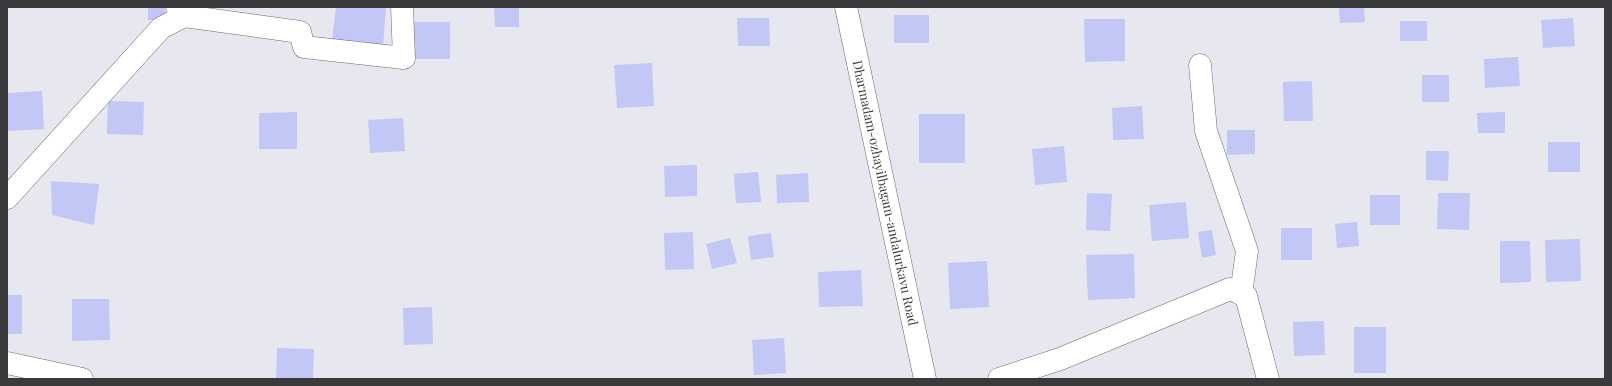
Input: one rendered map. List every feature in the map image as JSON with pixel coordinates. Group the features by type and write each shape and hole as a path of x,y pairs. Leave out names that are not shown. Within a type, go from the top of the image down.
{"street":[{"path":"7,198 161,28 180,11 300,32 304,47 404,58 402,7"},
{"name":"Dharmadam-ozhayilbagam-andalurkavu Road","path":"846,7 925,379"},
{"path":"1200,65 1206,131 1247,251 1241,294"},
{"path":"999,379 1060,359 1230,289 1246,296 1268,379"},
{"path":"7,363 82,379"}],"building":[{"path":"148,7 165,7 165,20 148,20"},
{"path":"336,7 386,7 383,46 332,41"},
{"path":"494,7 519,7 519,27 495,27"},
{"path":"1339,7 1364,7 1365,22 1340,23"},
{"path":"894,15 929,15 929,43 894,43"},
{"path":"737,18 769,18 770,46 738,46"},
{"path":"1573,18 1575,46 1543,48 1541,20"},
{"path":"1084,19 1125,19 1125,61 1085,62"},
{"path":"1400,21 1427,21 1427,41 1400,41"},
{"path":"414,22 450,22 450,59 414,59"},
{"path":"1518,57 1520,86 1485,88 1484,59"},
{"path":"652,63 654,106 617,108 614,65"},
{"path":"1422,75 1449,75 1449,102 1422,102"},
{"path":"1312,81 1313,121 1284,121 1283,82"},
{"path":"42,91 44,129 8,131 7,93"},
{"path":"108,101 144,102 143,135 107,134"},
{"path":"1142,106 1144,139 1113,140 1112,108"},
{"path":"297,112 297,149 259,149 259,113"},
{"path":"1505,112 1505,133 1478,133 1477,113"},
{"path":"919,114 965,114 965,163 919,163"},
{"path":"403,118 405,151 370,153 368,120"},
{"path":"1227,130 1255,130 1255,154 1227,155"},
{"path":"1548,142 1580,142 1580,172 1548,172"},
{"path":"1064,146 1067,182 1035,185 1032,149"},
{"path":"1426,151 1449,151 1448,181 1426,180"},
{"path":"697,165 697,196 665,197 664,166"},
{"path":"758,172 761,202 736,203 734,174"},
{"path":"808,173 809,202 777,203 776,175"},
{"path":"51,181 99,184 94,225 52,215"},
{"path":"1087,193 1112,194 1110,231 1086,230"},
{"path":"1438,193 1470,193 1469,230 1437,229"},
{"path":"1370,195 1400,195 1400,225 1370,225"},
{"path":"1186,202 1189,238 1152,241 1149,205"},
{"path":"1357,222 1359,246 1337,248 1335,224"},
{"path":"1281,228 1312,228 1312,260 1281,260"},
{"path":"1212,230 1216,255 1202,258 1198,232"},
{"path":"693,232 694,269 665,270 664,233"},
{"path":"771,233 774,257 751,260 748,236"},
{"path":"730,238 737,263 712,269 706,244"},
{"path":"1580,239 1581,281 1546,282 1545,240"},
{"path":"1500,241 1530,241 1531,282 1500,283"},
{"path":"1134,254 1135,298 1088,300 1086,255"},
{"path":"987,261 989,307 950,309 948,263"},
{"path":"861,270 863,306 819,307 818,272"},
{"path":"7,295 22,295 22,334 7,334"},
{"path":"72,299 109,299 110,340 72,341"},
{"path":"432,307 433,344 404,345 403,308"},
{"path":"1324,321 1325,355 1294,356 1293,322"},
{"path":"1354,327 1386,327 1386,373 1354,373"},
{"path":"784,338 786,373 754,375 752,340"},
{"path":"277,348 314,349 313,379 276,379"}]}
